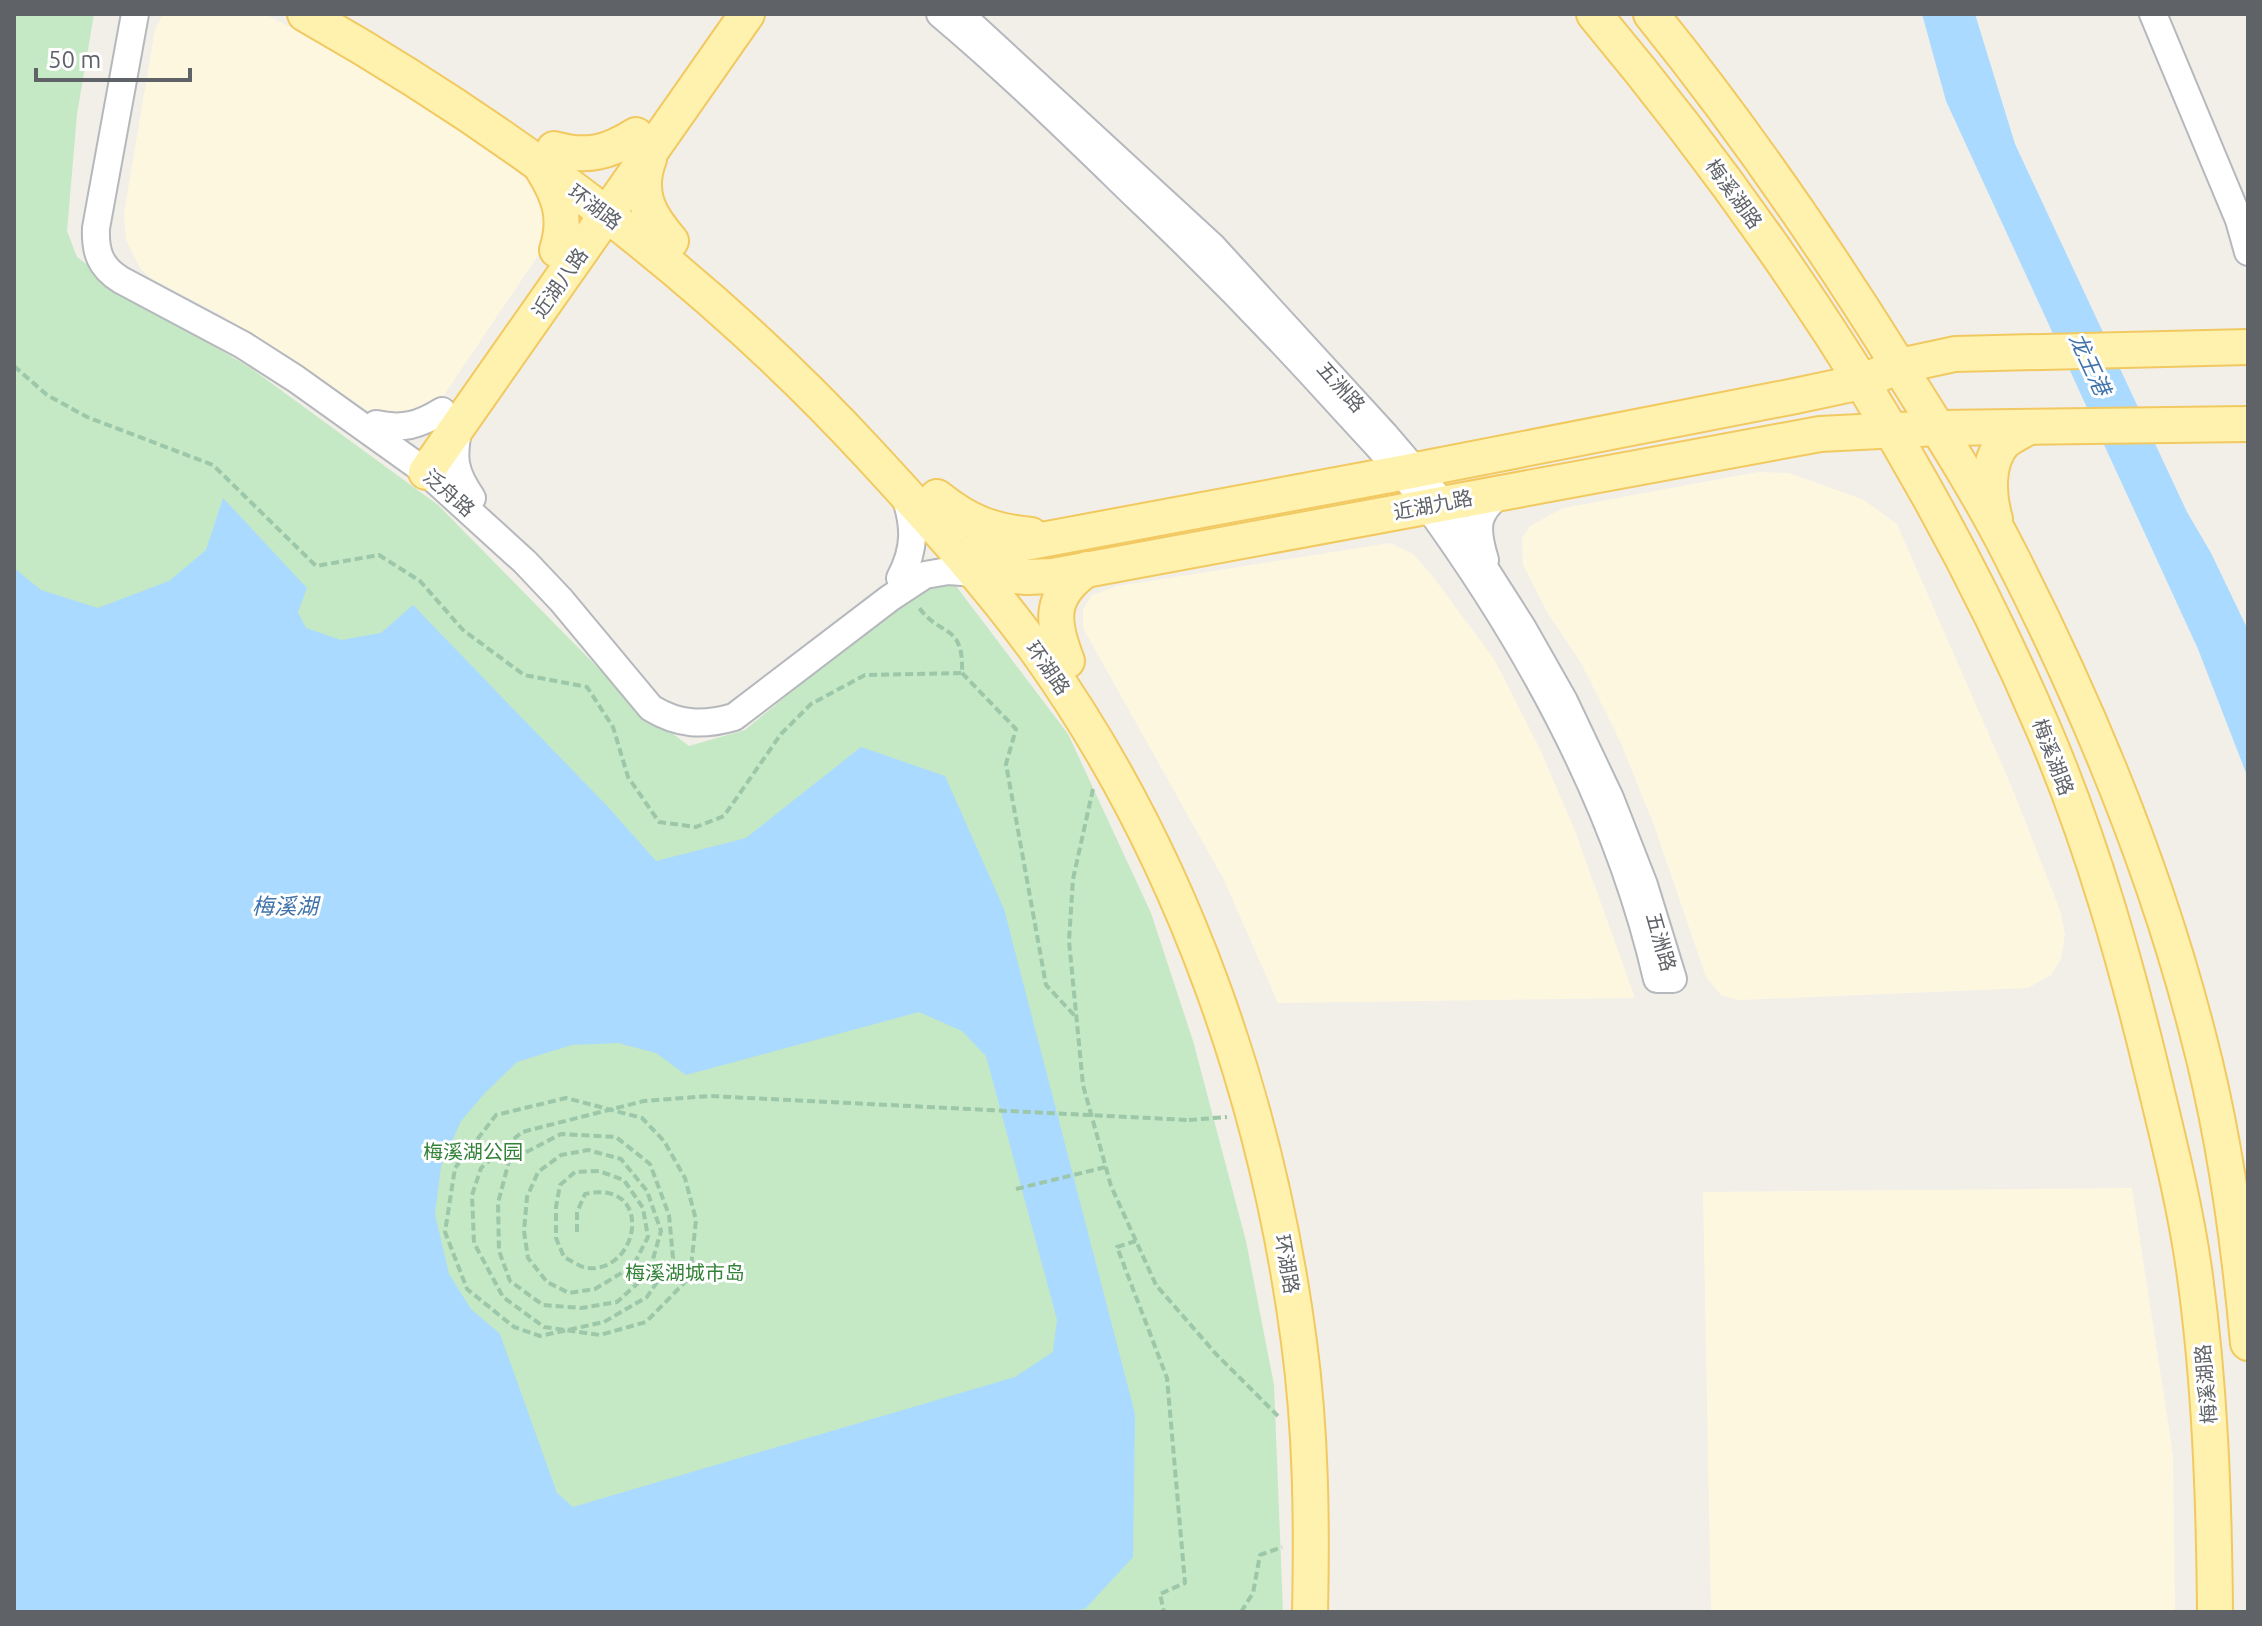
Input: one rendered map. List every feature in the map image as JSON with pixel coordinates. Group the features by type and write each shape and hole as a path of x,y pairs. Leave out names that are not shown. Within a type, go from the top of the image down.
{"main road":[{"name":"环湖路","path":"305,14 547,158"},
{"name":"环湖路","path":"346,14 468,89 547,158 605,200 668,252 984,569 1067,661 1123,748 1178,853 1227,967 1267,1086 1296,1202 1320,1342 1331,1496 1329,1612"},
{"name":"近湖八路","path":"420,461 643,144 720,14"},
{"name":"近湖八路","path":"643,144 747,14"},
{"name":"梅溪湖路","path":"1594,14 1658,90 1725,181 1818,314 1861,382 1925,487 1985,600 2047,738 2127,965 2194,1265 2209,1397 2215,1612"},
{"path":"1651,14 1780,184 1939,428 2047,630 2111,769 2175,954 2199,1038 2231,1203 2248,1343"},
{"path":"643,144 642,189 645,205 668,252 604,252 562,262 562,205 547,158 600,154 617,147 643,144"},
{"name":"环湖路","path":"668,252 754,310 802,355 937,497 1103,755 1159,862 1208,974 1254,1114 1276,1207 1300,1345 1308,1446 1310,1612"},
{"path":"1862,307 1886,327 1909,340 1939,350 1982,352 2248,347"},
{"path":"1795,396 1815,381 1826,363 1826,344 1818,314"},
{"name":"近湖九路","path":"984,569 1075,535 1795,396 1861,382 1922,360 1982,352"},
{"name":"近湖九路","path":"984,569 1053,576 1802,437 1939,428 2240,424"},
{"path":"2001,539 1991,506 1990,483 1994,460 2005,442 2027,428"},
{"path":"1802,437 1838,440 1871,449 1925,487"},
{"path":"937,497 959,515 982,526 1011,533 1075,535"},
{"path":"1067,661 1057,635 1056,614 1060,596 1069,582 1087,569"}],"street":[{"name":"五洲路","path":"940,14 989,55 1202,258 1374,433"},
{"name":"五洲路","path":"960,14 1212,246 1409,472 1435,504 1491,578 1564,701 1610,798 1644,885 1673,979 1657,979 1645,927 1628,875 1592,787 1512,633 1456,548 1435,504"},
{"path":"2153,14 2239,220 2248,252"},
{"name":"泛舟路","path":"142,15 112,208 111,228 116,252 123,264 149,286 280,358 376,424 420,461 525,562 561,600 643,700 665,717 689,723 717,722 734,717 910,580 927,562 984,569"},
{"name":"泛舟路","path":"142,15 96,228 97,255 105,267 121,280 243,345 472,498 560,585 663,702 689,712 732,705 910,580"},
{"path":"376,424 409,427 451,418 458,479 472,498"},
{"path":"1345,484 1369,469 1373,460 1374,433 1423,453 1479,458"},
{"path":"902,490 912,515 914,534 910,580 955,576 973,581 984,569"},
{"path":"1491,578 1483,555 1480,516 1487,503 1504,491"},
{"path":"1358,519 1417,526 1439,535 1456,548"}],"path":[{"path":"14,366 47,395 87,417 213,465 316,566 379,555 420,581 463,630 524,675 587,687 613,727 628,777 659,822 696,827 724,816 781,734 811,704 865,675 962,673"},
{"path":"910,580 927,619 950,631 963,652 962,673 1016,729 1006,764 1046,985 1076,1018"},
{"path":"1103,755 1085,817 1073,879 1069,941 1083,1085 1111,1186 1156,1285 1216,1354 1308,1446"},
{"path":"577,1232 577,1212 585,1194 602,1190 623,1200 632,1214 634,1229 627,1248 609,1264 586,1268 564,1257 556,1238 560,1185 575,1172 599,1171 624,1180 643,1208 648,1237 633,1266 595,1289 569,1293 547,1282 528,1258 524,1231 527,1197 538,1172 561,1155 588,1150 621,1159 647,1191 661,1231 649,1273 617,1302 581,1308 543,1305 510,1281 499,1251 498,1203 509,1161 561,1134 616,1137 650,1164 669,1215 673,1258 647,1297 604,1322 540,1336 514,1327 467,1289 445,1232 455,1168 496,1115 566,1098 642,1118 664,1141 685,1178 696,1220 690,1277 646,1322 600,1335 544,1327 503,1297 474,1243 472,1195 481,1168 522,1132 644,1101 709,1096 1189,1120 1254,1114"},
{"path":"1016,1189 1106,1167"},
{"path":"1136,1241 1117,1247 1167,1378 1185,1583 1160,1594 1164,1612"},
{"path":"1241,1612 1253,1593 1260,1555 1282,1549 1283,1535"}],"shaded area":[{"path":"163,14 265,14 356,61 478,142 543,192 549,209 541,251 442,398 425,409 405,415 374,415 297,362 221,315 149,277 140,268 126,240 124,213 155,30"},
{"path":"1758,472 1789,473 1864,500 1897,524 2013,790 2061,913 2065,934 2061,959 2051,975 2028,988 1740,1000 1722,996 1706,977 1655,828 1620,741 1581,663 1547,612 1523,565 1522,538 1530,526 1563,508"},
{"path":"1390,543 1413,554 1431,574 1494,659 1540,749 1575,831 1635,998 1278,1003 1224,880 1083,628 1083,610 1092,595 1118,586"},
{"path":"2132,1188 2173,1455 2175,1612 1711,1612 1703,1192"}],"green space":[{"name":"梅溪湖公园","path":"14,14 94,14 77,114 67,231 77,257 125,293 252,369 438,505 607,677 689,746 745,730 919,586 956,586 1068,734 1151,913 1193,1041 1246,1241 1274,1385 1283,1612 14,1612"}],"water":[{"name":"龙王港","path":"1922,14 1975,14 2015,144 2187,512 2211,553 2248,630 2248,778 2198,649 1946,101"},
{"name":"梅溪湖","path":"223,498 307,588 298,612 306,628 341,640 381,633 413,605 656,861 746,838 861,747 945,776 1004,909 1135,1414 1133,1557 1085,1609 1049,1612 14,1612 14,568 41,590 98,608 169,581 206,550","holes":["919,1012 962,1031 986,1056 1057,1320 1053,1352 1015,1377 573,1507 557,1493 500,1334 471,1309 449,1274 435,1214 441,1166 461,1121 517,1062 572,1045 618,1043 656,1053 686,1075"]}],"park label":[{"name":"梅溪湖城市岛","path":"685,1273"}]}
